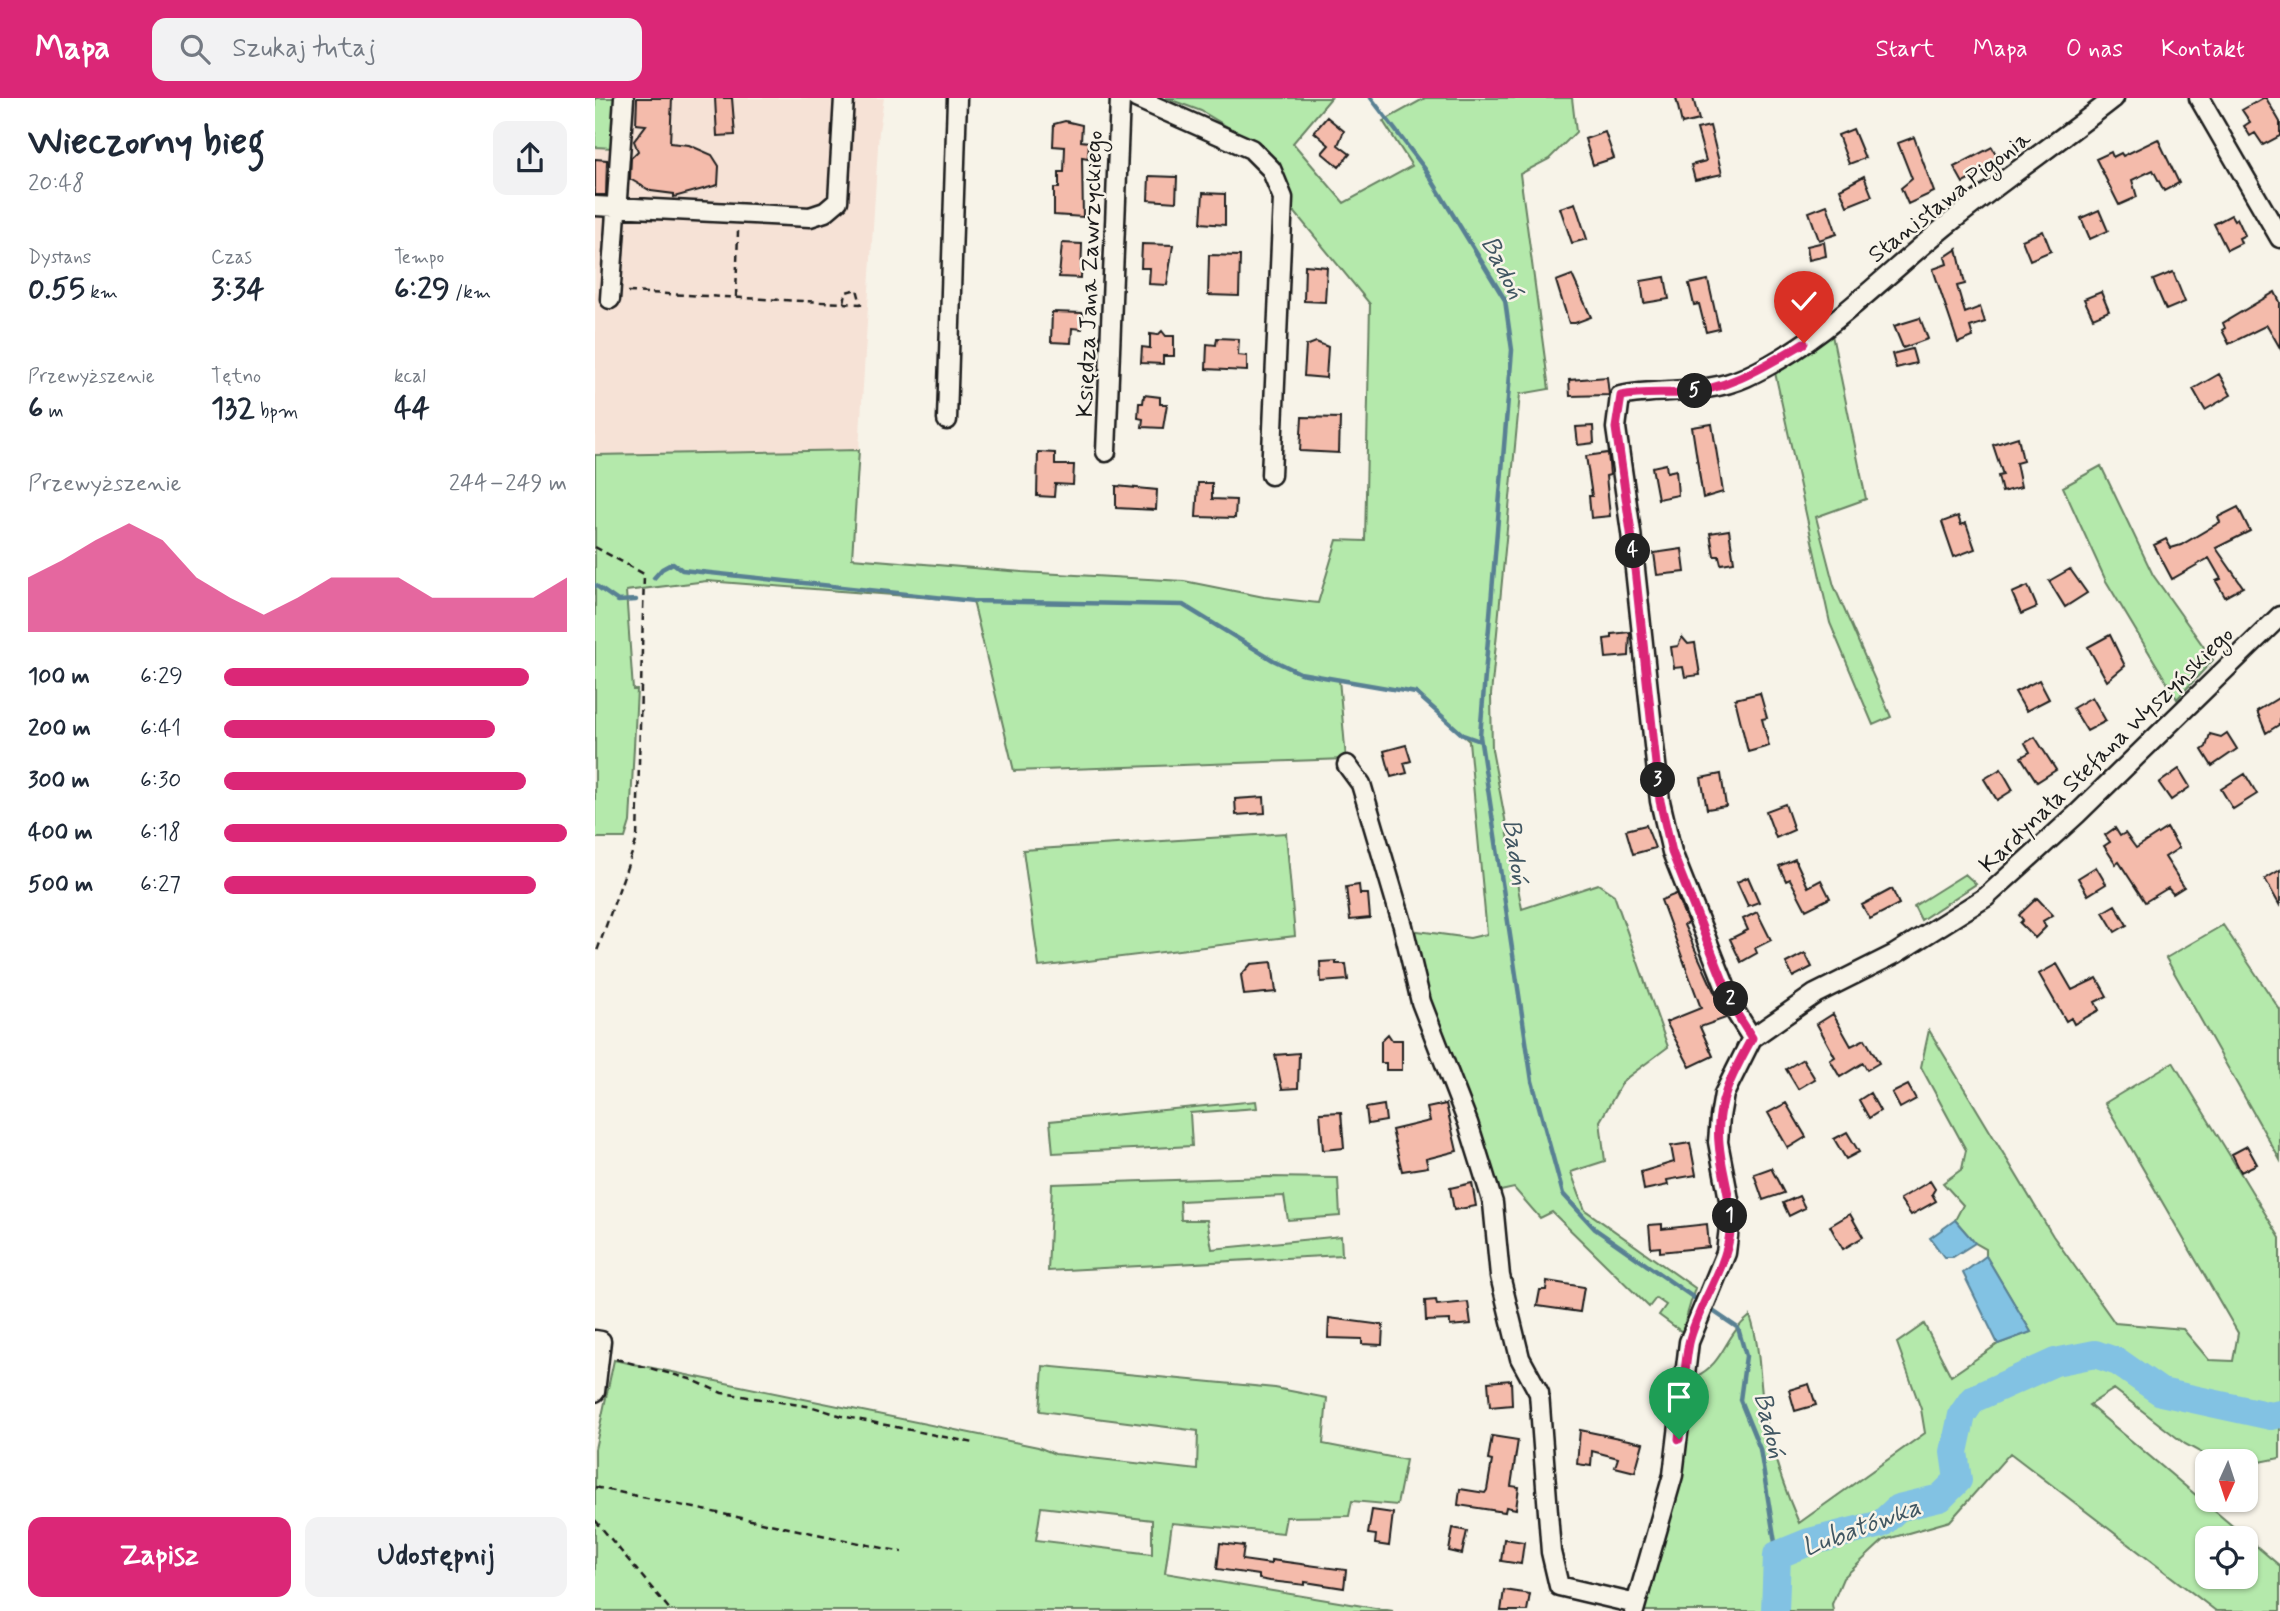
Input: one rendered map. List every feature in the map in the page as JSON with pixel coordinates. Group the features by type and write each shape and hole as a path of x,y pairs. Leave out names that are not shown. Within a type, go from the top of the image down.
{"street":[{"path":"610,295 624,98"},
{"path":"595,206 810,217 825,212 838,201 844,98"},
{"path":"947,421 957,98"},
{"name":"Księdza Jana Zawrzyckiego","path":"1107,452 1120,98"},
{"path":"1136,98 1251,149 1271,169 1283,198 1271,475"},
{"name":"Stanisława Pigonia","path":"1752,1038 1735,1011 1672,852 1660,801 1631,532 1616,428 1621,396 1644,391 1680,393 1719,386 1745,378 1804,343 1954,219 2114,98"},
{"path":"2199,98 2280,238"},
{"name":"Kardynała Stefana Wyszyńskiego","path":"1635,1607 1673,1475 1689,1342 1726,1253 1731,1210 1718,1142 1721,1113 1724,1094 1752,1038 1815,994 1895,954 1986,897 2077,814 2280,616"},
{"path":"1347,765 1361,784 1403,926 1421,1002 1468,1123 1493,1203 1500,1276 1520,1358 1539,1393 1551,1552 1559,1586 1635,1607"},
{"path":"595,1392 598,1346"}],"path":[{"path":"736,297 739,220"},
{"path":"610,295 736,297 861,304 857,289 846,292 844,303"},
{"path":"595,547 644,574 636,839 596,954"},
{"path":"598,1346 722,1393 813,1407 842,1416 974,1443"},
{"path":"595,1487 902,1552"},
{"path":"595,1520 671,1611"}],"shaded area":[{"path":"595,98 884,98 879,131 859,450 595,455"}],"green space":[{"path":"595,98 616,98 613,148 595,147"},
{"path":"1166,98 1331,98 1293,143 1344,203 1412,166 1383,121 1425,98 1572,98 1576,132 1549,159 1520,174 1549,389 1520,394 1491,695 1492,750 1522,909 1598,884 1614,895 1668,1047 1624,1080 1600,1121 1605,1161 1571,1172 1585,1210 1695,1288 1682,1332 1659,1315 1666,1305 1656,1298 1649,1307 1552,1212 1540,1218 1514,1188 1496,1192 1429,1002 1410,930 1470,938 1487,934 1469,741 1416,694 1339,679 1346,759 1014,771 973,601 707,581 626,591 633,690 637,690 630,822 625,838 595,838 595,455 859,450 852,558 1022,572 1184,581 1264,597 1318,603 1337,540 1365,541 1370,304 1288,204 1259,146 1201,111"},
{"path":"1831,330 1866,499 1816,517 1834,586 1891,717 1873,725 1830,623 1774,368"},
{"path":"2101,466 2153,575 2213,660 2177,699 2106,581 2063,487"},
{"path":"1286,833 1295,936 1039,967 1023,850"},
{"path":"1965,874 1976,884 1921,920 1914,906"},
{"path":"2223,925 2280,1010 2280,1160 2166,958"},
{"path":"1929,1030 2053,1236 2115,1323 2183,1329 2209,1360 2233,1361 2238,1333 2105,1103 2173,1062 2280,1238 2280,1458 2258,1462 2258,1449 2195,1449 2114,1389 2089,1405 2195,1494 2195,1512 2216,1512 2233,1526 2195,1526 2195,1589 2258,1589 2258,1547 2280,1566 2280,1611 2216,1611 2010,1453 1950,1521 1884,1540 1843,1578 1832,1604 1833,1611 1643,1611 1682,1466 1695,1377 1713,1364 1734,1333 1750,1316 1769,1434 1799,1523 1925,1433 1921,1409 1897,1343 1924,1324 1951,1376 1998,1344 2031,1332 1986,1256 1986,1249 1975,1243 1955,1220 1963,1205 1943,1183 1962,1169 1966,1150 1921,1067"},
{"path":"1256,1101 1257,1108 1190,1113 1192,1146 1053,1153 1050,1121"},
{"path":"1267,1177 1338,1178 1340,1216 1288,1220 1284,1196 1180,1201 1181,1220 1207,1220 1212,1249 1341,1236 1342,1255 1048,1271 1052,1184"},
{"path":"614,1360 1038,1447 1055,1454 1197,1470 1198,1431 1040,1411 1043,1366 1275,1388 1327,1398 1323,1444 1406,1460 1397,1505 1352,1501 1349,1516 1286,1517 1283,1533 1172,1523 1165,1573 1393,1611 595,1611 595,1449","holes":["1041,1507 1152,1520 1152,1554 1036,1540"]}],"water":[{"path":"1955,1220 1975,1243 1953,1257 1944,1257 1930,1238"},
{"path":"1986,1256 2031,1332 1998,1344 1963,1273"}],"building":[{"path":"637,98 672,98 670,143 689,145 712,155 719,166 718,185 674,197 674,194 651,191 630,179 631,158 638,151 634,141 646,125 636,124"},
{"path":"715,98 732,98 735,135 717,136"},
{"path":"1676,98 1693,98 1699,120 1682,124"},
{"path":"2266,98 2280,122 2280,136 2263,145 2255,133 2250,136 2244,126 2250,122 2242,110"},
{"path":"1327,117 1344,131 1338,145 1350,154 1339,167 1322,153 1329,145 1314,132"},
{"path":"1065,121 1082,125 1081,141 1089,142 1088,158 1082,157 1083,217 1054,215 1054,188 1059,188 1059,172 1064,172 1065,147 1053,146 1054,124"},
{"path":"1710,126 1722,174 1695,180 1691,165 1706,161 1697,129"},
{"path":"1853,129 1865,158 1849,164 1838,135"},
{"path":"1605,132 1614,158 1593,165 1585,139"},
{"path":"1914,137 1934,192 1908,204 1901,188 1912,179 1898,143"},
{"path":"2158,139 2179,183 2164,191 2153,170 2132,180 2137,197 2119,205 2096,159 2111,152 2113,157 2121,153 2123,156"},
{"path":"1992,147 2001,164 1963,183 1954,167"},
{"path":"595,159 607,160 606,195 595,195"},
{"path":"1149,176 1177,177 1176,202 1148,200"},
{"path":"1864,176 1872,196 1847,206 1840,189"},
{"path":"1203,193 1225,194 1225,225 1201,223"},
{"path":"1575,203 1587,239 1572,243 1560,208"},
{"path":"1827,205 1837,234 1819,240 1809,212"},
{"path":"2099,210 2108,231 2090,239 2081,218"},
{"path":"2231,215 2234,220 2237,218 2245,235 2239,238 2241,243 2227,250 2214,224"},
{"path":"2043,231 2051,251 2030,260 2022,240"},
{"path":"1824,242 1826,256 1809,260 1807,246"},
{"path":"1062,243 1082,244 1081,278 1059,277"},
{"path":"1142,244 1173,245 1167,285 1149,284 1150,268 1141,268"},
{"path":"1957,249 1965,284 1957,286 1965,313 1980,307 1985,322 1970,327 1973,337 1958,343 1933,269 1947,264 1945,257"},
{"path":"1209,255 1240,256 1239,296 1208,295"},
{"path":"1305,265 1327,267 1325,302 1304,301"},
{"path":"2173,272 2185,302 2166,310 2153,280"},
{"path":"1572,275 1591,317 1569,323 1556,281"},
{"path":"1665,277 1669,299 1644,303 1641,281"},
{"path":"1708,280 1719,329 1706,332 1699,304 1694,305 1689,284"},
{"path":"2101,292 2109,311 2093,318 2084,299"},
{"path":"2275,292 2280,302 2280,348 2267,325 2229,344 2222,330 2225,328 2223,323"},
{"path":"1052,312 1083,313 1082,329 1072,328 1071,343 1051,342"},
{"path":"1920,318 1928,339 1903,348 1894,326"},
{"path":"1162,331 1166,336 1174,336 1174,356 1163,356 1163,364 1141,363 1142,347 1150,348 1150,334 1158,335"},
{"path":"1217,338 1239,339 1238,355 1247,356 1247,371 1206,369 1207,344 1216,345"},
{"path":"1316,342 1328,347 1326,378 1304,376 1306,346"},
{"path":"1912,349 1916,363 1896,368 1892,354"},
{"path":"2219,374 2231,395 2205,410 2193,389"},
{"path":"1607,377 1609,395 1570,396 1569,380"},
{"path":"1144,395 1160,397 1160,404 1167,404 1163,428 1142,427 1143,419 1138,418 1139,403 1143,403"},
{"path":"1302,417 1340,418 1339,453 1300,451"},
{"path":"1712,424 1723,492 1703,498 1692,427"},
{"path":"1593,426 1594,443 1578,445 1576,427"},
{"path":"2018,437 2023,461 2016,463 2021,487 2002,492 1998,476 2003,475 1993,445"},
{"path":"1038,452 1055,453 1055,465 1074,465 1073,485 1055,484 1054,497 1037,496"},
{"path":"1608,453 1610,475 1606,476 1610,516 1591,518 1589,496 1592,496 1586,456"},
{"path":"1666,464 1667,472 1676,470 1678,495 1658,499 1652,467"},
{"path":"1198,483 1212,483 1212,499 1236,500 1235,518 1196,517"},
{"path":"1116,486 1157,490 1156,510 1116,508"},
{"path":"2238,507 2250,531 2216,548 2243,587 2225,597 2216,581 2221,579 2209,558 2172,579 2154,545 2166,539 2171,548 2181,545 2220,522 2218,517"},
{"path":"1958,516 1961,525 1966,523 1975,549 1954,557 1942,522"},
{"path":"1729,530 1734,562 1721,564 1719,556 1714,556 1710,533"},
{"path":"1682,549 1685,572 1657,575 1654,553"},
{"path":"2070,569 2087,593 2065,607 2049,581"},
{"path":"2028,586 2037,607 2021,614 2012,593"},
{"path":"1630,632 1629,656 1606,658 1604,639 1612,638 1612,634"},
{"path":"2110,635 2125,666 2107,681 2088,647"},
{"path":"1682,637 1688,644 1695,643 1700,675 1685,677 1683,667 1674,668 1671,647 1678,646"},
{"path":"2039,680 2049,699 2026,711 2015,692"},
{"path":"1760,693 1767,718 1762,719 1769,746 1748,752 1735,699"},
{"path":"2092,697 2106,721 2087,731 2073,708"},
{"path":"2280,697 2280,724 2266,733 2257,711"},
{"path":"2227,733 2237,749 2212,766 2202,750 2206,747 2210,734 2221,737"},
{"path":"2035,737 2056,770 2037,782 2021,757 2030,752 2025,743"},
{"path":"1406,745 1411,761 1404,763 1407,773 1391,777 1384,751"},
{"path":"2001,769 2013,790 1997,800 1984,779"},
{"path":"2179,769 2190,787 2171,800 2159,783"},
{"path":"1721,774 1726,806 1707,809 1701,778"},
{"path":"2245,774 2257,794 2233,809 2221,789"},
{"path":"1264,797 1265,813 1236,815 1235,799"},
{"path":"1785,804 1794,830 1776,838 1766,811"},
{"path":"1646,825 1655,848 1633,854 1626,830"},
{"path":"2115,828 2120,836 2125,833 2136,848 2167,828 2179,848 2165,857 2184,887 2173,894 2168,888 2145,902 2119,862 2116,864 2104,846 2110,842 2105,835"},
{"path":"1795,859 1808,887 1821,880 1830,898 1806,910 1790,879 1786,881 1779,866"},
{"path":"2096,867 2106,884 2088,895 2078,878"},
{"path":"2280,870 2280,906 2265,879"},
{"path":"1748,877 1759,902 1748,906 1737,882"},
{"path":"1359,885 1360,894 1368,894 1370,918 1350,920 1346,887"},
{"path":"1892,889 1899,904 1870,919 1862,905"},
{"path":"1676,894 1688,923 1684,925 1726,1018 1700,1027 1713,1056 1690,1067 1666,1022 1701,1008 1661,900"},
{"path":"2037,898 2053,915 2043,921 2046,927 2035,938 2020,923 2023,920 2019,915"},
{"path":"2115,905 2127,925 2115,932 2103,912"},
{"path":"1757,912 1771,940 1755,948 1757,953 1741,962 1730,939 1748,930 1743,919"},
{"path":"1805,953 1812,967 1793,977 1786,963"},
{"path":"1336,961 1336,964 1346,964 1348,980 1321,982 1320,962"},
{"path":"1272,962 1276,992 1244,995 1241,975 1251,964"},
{"path":"2057,964 2072,990 2097,978 2107,996 2095,1002 2099,1010 2074,1024 2071,1018 2066,1021 2039,974"},
{"path":"1833,1014 1851,1046 1865,1039 1879,1063 1867,1070 1863,1063 1840,1077 1830,1060 1835,1057 1817,1024"},
{"path":"1388,1034 1392,1040 1402,1040 1402,1070 1386,1070 1386,1063 1381,1063 1381,1041"},
{"path":"1299,1053 1298,1088 1282,1089 1275,1055"},
{"path":"1803,1059 1815,1079 1798,1089 1786,1069"},
{"path":"1908,1085 1916,1099 1900,1108 1892,1093"},
{"path":"1870,1093 1880,1111 1869,1118 1859,1100"},
{"path":"1786,1103 1806,1137 1788,1148 1768,1113"},
{"path":"1446,1104 1457,1151 1426,1159 1428,1167 1402,1171 1392,1130 1430,1121 1427,1108"},
{"path":"1384,1105 1386,1121 1368,1124 1366,1108"},
{"path":"1341,1112 1344,1148 1323,1150 1320,1113"},
{"path":"1847,1132 1859,1152 1846,1159 1834,1139"},
{"path":"1690,1143 1696,1175 1667,1180 1668,1185 1644,1190 1641,1172 1674,1162 1671,1146"},
{"path":"2247,1146 2257,1164 2241,1172 2232,1154"},
{"path":"1771,1168 1784,1193 1763,1200 1754,1174"},
{"path":"1930,1181 1935,1189 1932,1194 1936,1201 1911,1215 1900,1199"},
{"path":"1472,1183 1476,1206 1454,1210 1450,1188"},
{"path":"1799,1196 1805,1208 1789,1216 1783,1203"},
{"path":"1850,1214 1863,1237 1843,1249 1830,1226"},
{"path":"1662,1224 1662,1229 1707,1224 1709,1247 1660,1252 1660,1247 1651,1248 1649,1225"},
{"path":"1547,1281 1584,1287 1580,1312 1537,1306 1540,1290 1546,1290"},
{"path":"1436,1300 1437,1305 1468,1302 1471,1324 1450,1326 1450,1320 1426,1321 1425,1301"},
{"path":"1329,1318 1383,1325 1382,1345 1362,1344 1362,1339 1328,1338"},
{"path":"1511,1380 1512,1405 1490,1407 1488,1382"},
{"path":"1809,1384 1816,1405 1795,1411 1789,1390"},
{"path":"1580,1430 1643,1443 1635,1472 1615,1467 1618,1458 1592,1451 1591,1466 1577,1464"},
{"path":"1492,1436 1518,1440 1511,1486 1519,1487 1516,1509 1506,1507 1505,1512 1458,1505 1460,1489 1485,1493 1487,1490 1492,1461 1488,1460"},
{"path":"1372,1510 1393,1513 1389,1546 1375,1544 1376,1535 1368,1534"},
{"path":"1453,1528 1467,1531 1462,1554 1449,1551"},
{"path":"1504,1539 1524,1542 1521,1564 1501,1561"},
{"path":"1220,1543 1244,1546 1242,1560 1271,1564 1271,1560 1346,1570 1344,1588 1305,1582 1305,1585 1270,1581 1259,1579 1259,1575 1217,1569"},
{"path":"1504,1590 1530,1594 1527,1611 1501,1611"}],"waterway":[{"name":"Badoń","path":"1371,98 1425,169 1505,300 1512,350 1480,736 1532,1081 1563,1194 1595,1229 1700,1302"},
{"path":"654,578 662,569 673,563 682,570 973,601 1183,605 1273,660 1300,673 1416,693 1463,735 1480,741"},
{"path":"595,585 618,601 636,600"},
{"name":"Badoń","path":"1707,1307 1738,1328 1746,1356 1740,1400 1760,1449 1777,1555"},
{"name":"Lubatówka","path":"1775,1611 1777,1555 1809,1542 1881,1524 1898,1508 1940,1498 1958,1480 1954,1452 1962,1415 1973,1399 2055,1362 2095,1354 2118,1362 2161,1392 2271,1416 2280,1414"}],"route":[{"path":"1679,1439 1689,1342 1726,1253 1730,1232 1731,1210 1718,1142 1724,1094 1752,1038 1735,1011 1672,852 1660,801 1631,532 1616,428 1621,396 1644,391 1680,393 1745,378 1804,343"}]}
